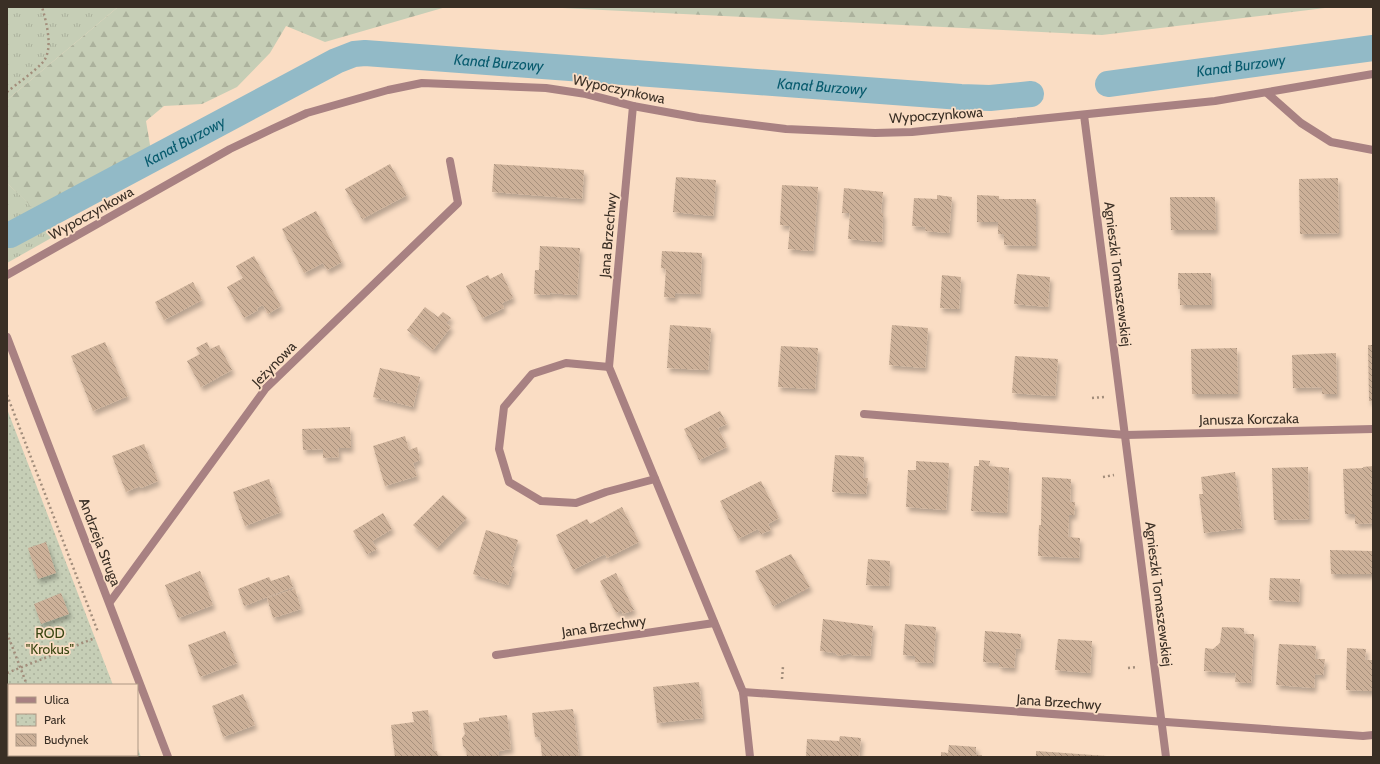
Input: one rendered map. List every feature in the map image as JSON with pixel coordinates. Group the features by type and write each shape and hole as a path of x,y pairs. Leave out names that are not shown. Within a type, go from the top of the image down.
{"street":[{"name":"Wypoczynkowa","path":"7,275 230,149 265,132 307,113 388,90 422,83 539,88 586,94 633,106 699,118 786,129 875,133 912,132 1215,102 1373,74"},
{"path":"1267,94 1301,123 1331,142 1373,150"},
{"name":"Jana Brzechwy","path":"633,106 609,367 743,692 750,757"},
{"name":"Agnieszki Tomaszewskiej","path":"1084,115 1166,757"},
{"name":"Jeżynowa","path":"110,602 266,388 458,203 450,161"},
{"name":"Andrzeja Struga","path":"7,337 110,602 168,757"},
{"path":"609,367 566,363 532,374 504,407 499,449 509,482 541,500 576,502 655,479"},
{"path":"864,414 1126,435"},
{"name":"Janusza Korczaka","path":"1126,435 1373,430"},
{"name":"Jana Brzechwy","path":"496,655 714,623"},
{"name":"Jana Brzechwy","path":"743,692 1363,736 1373,735"}],"path":[{"path":"7,92 44,61 48,49 48,34 42,7"},
{"path":"7,395 98,632"},
{"path":"7,633 27,684"},
{"path":"7,673 95,638"}],"green space":[{"path":"7,7 118,7 7,100"},
{"path":"118,7 446,7 325,42 286,26 270,53 237,87 202,104 164,106 146,121 151,151 38,213 7,183 7,100"},
{"path":"542,7 1333,7 1102,35"},
{"path":"7,183 60,233 7,263"},
{"name":"ROD \"Krokus\"","path":"7,409 113,684 8,684 8,756 138,756 138,749 141,757 7,757"}],"building":[{"path":"390,164 407,195 362,219 345,189"},
{"path":"494,164 584,170 582,199 492,192"},
{"path":"676,177 716,180 713,216 673,212"},
{"path":"1338,178 1339,233 1300,234 1299,179"},
{"path":"782,185 818,187 813,251 788,249 790,226 780,225"},
{"path":"844,188 883,192 881,213 883,213 882,242 848,239 850,213 842,213"},
{"path":"937,195 952,197 949,233 925,231 926,227 912,226 914,198 937,199"},
{"path":"977,195 999,196 999,199 1036,199 1036,246 1004,245 1004,234 998,234 998,222 977,222"},
{"path":"1170,197 1215,197 1216,230 1171,230"},
{"path":"316,211 342,262 327,270 323,263 304,273 282,229"},
{"path":"540,246 580,248 577,295 550,293 550,295 534,294 535,270 539,270"},
{"path":"662,251 702,253 700,294 675,293 675,298 664,297 666,269 661,268"},
{"path":"254,256 281,306 268,314 263,305 257,308 258,310 244,318 227,287 243,278 236,266"},
{"path":"502,273 513,298 502,303 504,308 482,318 466,286 488,275 490,279"},
{"path":"1178,273 1211,273 1212,305 1180,305"},
{"path":"1017,274 1050,277 1048,307 1014,304"},
{"path":"942,275 961,277 959,309 940,308"},
{"path":"193,282 202,300 164,320 155,302"},
{"path":"425,307 438,317 443,312 451,318 446,323 451,327 433,350 407,330"},
{"path":"670,325 711,328 708,370 667,368"},
{"path":"892,325 928,328 925,368 889,365"},
{"path":"105,342 128,396 93,411 71,356"},
{"path":"207,342 210,349 219,345 232,370 201,387 187,361 200,354 196,348"},
{"path":"1368,345 1373,345 1373,401 1369,401"},
{"path":"781,346 818,348 815,389 778,387"},
{"path":"1237,348 1238,394 1192,394 1191,349"},
{"path":"1336,353 1337,394 1322,394 1322,387 1293,388 1292,355"},
{"path":"1015,356 1058,359 1055,396 1012,393"},
{"path":"380,368 420,377 413,407 373,397"},
{"path":"720,411 727,424 718,428 727,447 699,460 684,429"},
{"path":"350,427 351,448 338,448 339,457 323,458 323,449 303,450 302,429"},
{"path":"405,436 409,450 417,447 420,460 413,463 417,476 385,486 373,446"},
{"path":"144,444 158,481 126,492 112,456"},
{"path":"835,455 864,457 863,478 868,478 866,494 832,492"},
{"path":"979,460 990,461 989,466 1009,468 1007,513 971,511 974,466 979,466"},
{"path":"916,461 949,463 946,510 906,507 908,470 916,470"},
{"path":"1373,466 1373,523 1355,524 1355,514 1345,514 1343,469"},
{"path":"1308,467 1309,519 1274,520 1272,468"},
{"path":"1235,472 1242,528 1204,533 1199,494 1203,494 1201,477"},
{"path":"1042,477 1071,479 1070,502 1075,502 1074,515 1069,515 1068,537 1080,538 1079,558 1038,556 1039,525 1041,525"},
{"path":"269,479 281,512 245,526 233,492"},
{"path":"761,481 779,518 768,524 771,530 761,534 758,529 738,539 720,501"},
{"path":"443,495 467,518 437,548 413,525"},
{"path":"622,507 639,542 607,558 605,554 573,570 556,535 587,519 590,524"},
{"path":"383,513 392,529 372,541 377,549 367,554 353,531"},
{"path":"486,530 518,540 510,566 514,567 508,585 473,574"},
{"path":"46,542 56,573 38,579 28,548"},
{"path":"1330,550 1373,551 1373,574 1331,574"},
{"path":"791,554 810,587 773,606 755,571"},
{"path":"868,559 890,561 889,586 866,585"},
{"path":"200,571 213,605 178,618 165,585"},
{"path":"616,573 634,610 623,614 621,610 616,613 600,581"},
{"path":"289,575 293,587 244,606 238,589 269,577 271,581"},
{"path":"1270,578 1300,579 1299,602 1269,600"},
{"path":"295,589 301,609 273,618 267,598"},
{"path":"61,593 69,614 41,624 34,604"},
{"path":"823,619 873,626 870,656 852,655 851,653 839,656 835,653 820,651"},
{"path":"905,624 936,627 933,663 915,662 915,656 903,655"},
{"path":"1222,627 1244,628 1244,634 1254,634 1251,683 1235,682 1236,673 1204,671 1205,648 1213,649 1220,643"},
{"path":"225,631 237,663 200,677 188,645"},
{"path":"985,631 1021,634 1020,649 1016,648 1014,668 999,667 999,663 983,662"},
{"path":"1058,639 1092,641 1090,673 1055,670"},
{"path":"1279,644 1316,646 1315,659 1325,659 1323,675 1315,674 1314,688 1276,685"},
{"path":"1347,648 1366,649 1365,660 1373,660 1373,691 1346,690"},
{"path":"699,682 703,718 657,723 653,687"},
{"path":"243,694 255,725 223,737 212,706"},
{"path":"573,709 579,757 542,757 540,737 535,737 532,713"},
{"path":"428,710 433,751 437,751 438,757 395,757 391,725 414,722 412,712"},
{"path":"507,715 511,749 499,751 499,756 467,757 462,738 465,734 463,723 479,721 479,718"},
{"path":"840,736 861,738 859,757 806,757 807,739 839,741"},
{"path":"949,745 976,747 976,755 982,755 982,757 941,757 941,752 948,753"},
{"path":"1036,751 1107,756 1107,757 1036,757"}],"waterway":[{"name":"Kanał Burzowy","path":"1108,84 1373,48"},
{"name":"Kanał Burzowy","path":"10,235 336,61 354,54 365,53 961,97 990,98 1031,94"}]}
